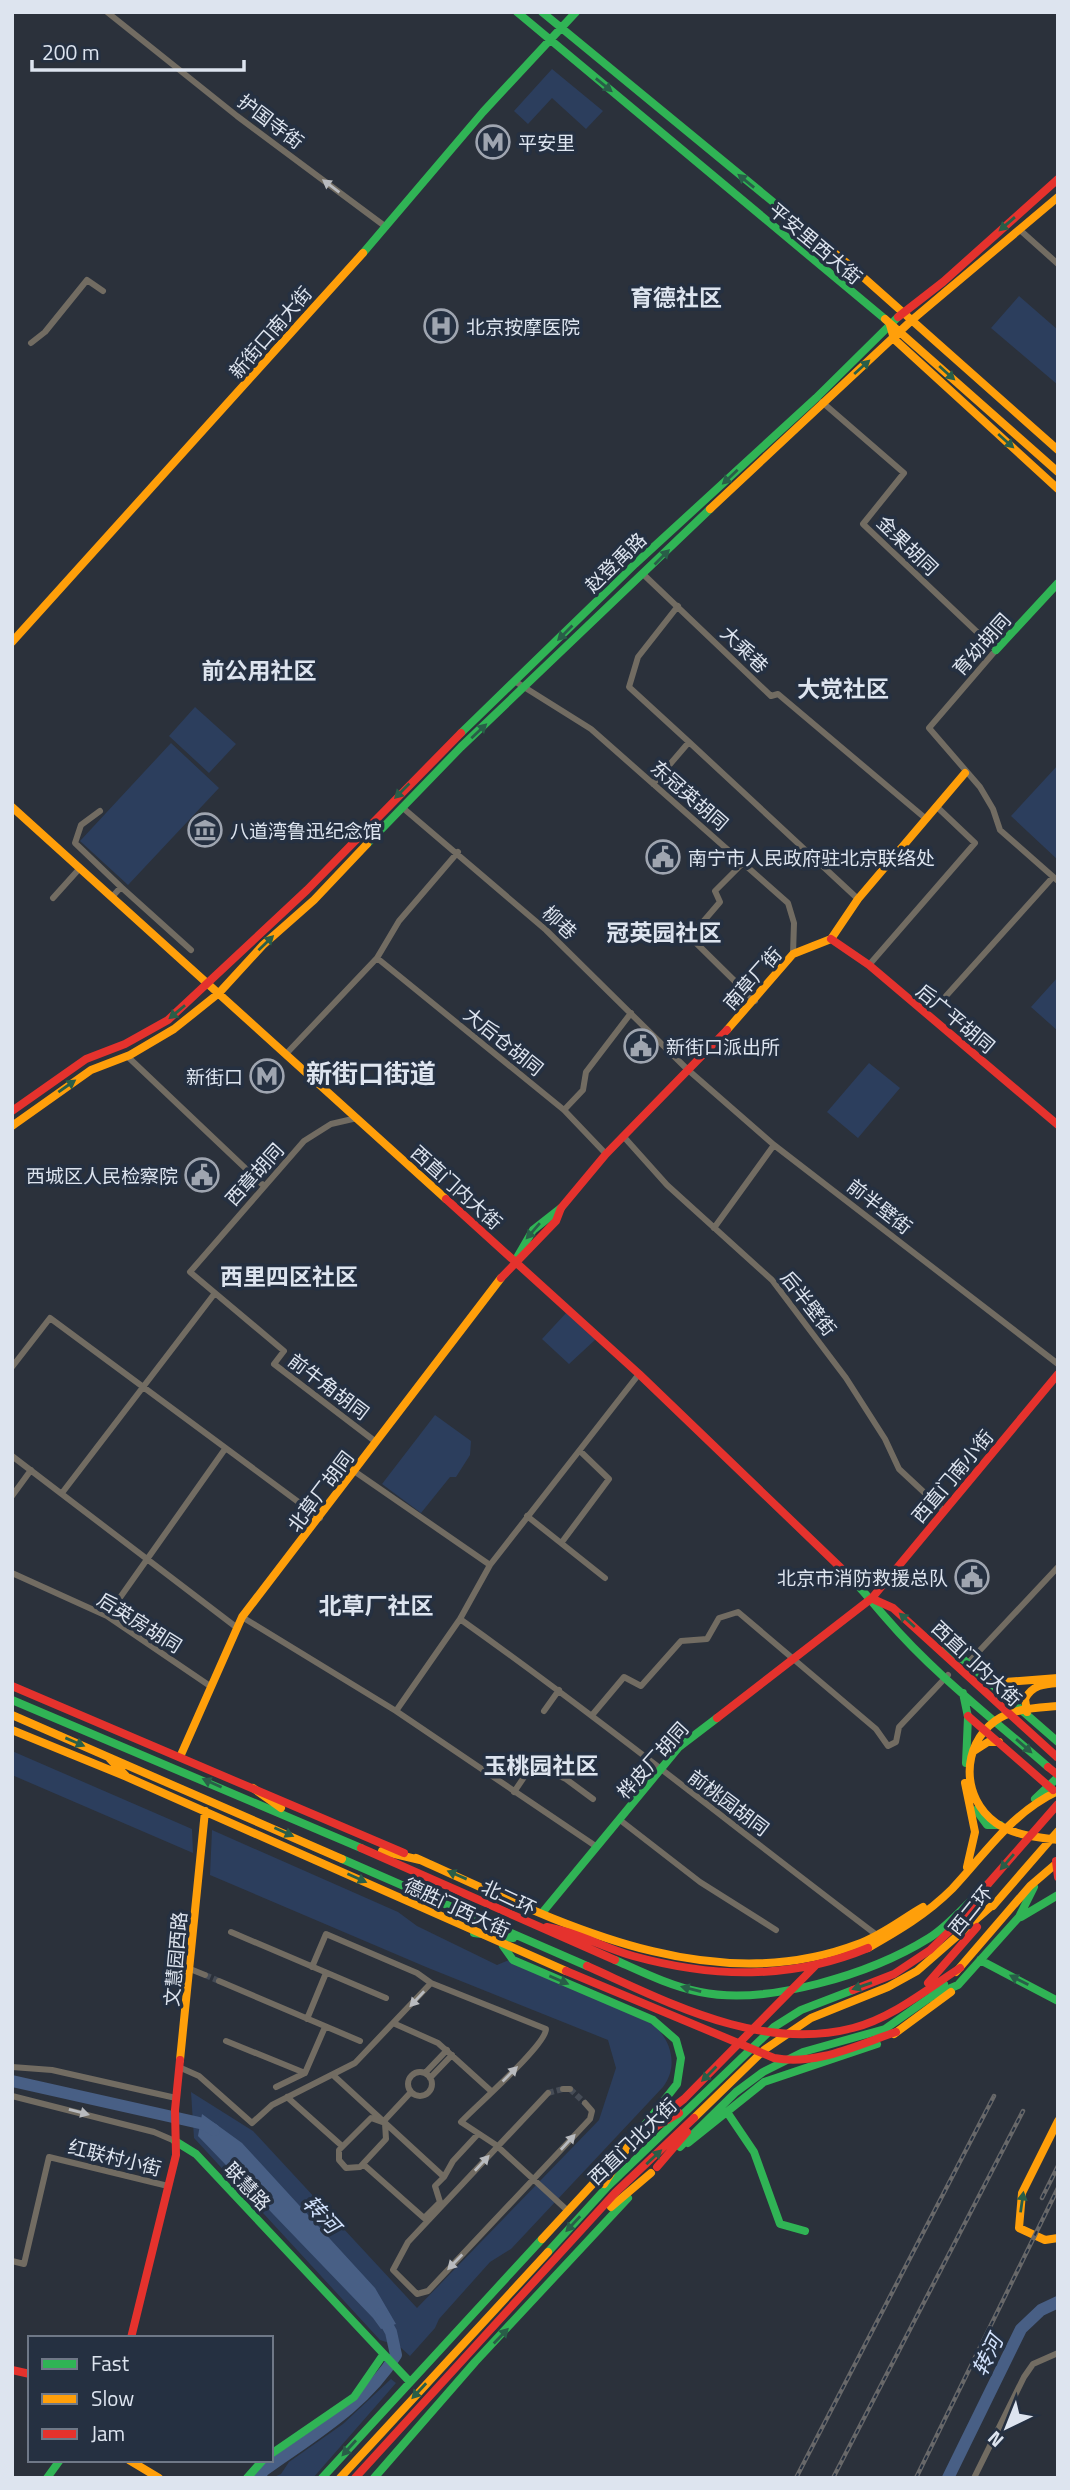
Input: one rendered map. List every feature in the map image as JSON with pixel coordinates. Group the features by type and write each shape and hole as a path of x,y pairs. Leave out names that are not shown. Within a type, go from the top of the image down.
{"main road":[{"name":"平安里西大街","path":"517,12 900,331 1058,472"},
{"name":"平安里西大街","path":"542,12 903,312 1058,450"},
{"name":"新街口南大街","path":"12,642 386,227 483,112 551,43 576,12"},
{"name":"赵登禹路","path":"12,1111 86,1059 125,1044 167,1020 210,984 635,564 816,398 903,312 943,282 1058,179"},
{"name":"赵登禹路","path":"12,1126 91,1070 127,1056 174,1029 219,993 461,747 822,402 912,320 1058,197"},
{"path":"890,325 894,339 1058,489"},
{"name":"育幼胡同","path":"996,650 1058,583"},
{"path":"831,939 858,898 965,773"},
{"name":"西直门内大街","path":"12,807 639,1374 872,1598 885,1617 948,1675 963,1693 1058,1776"},
{"name":"后广平胡同","path":"831,939 869,965 1058,1125"},
{"name":"南草厂街","path":"514,1261 528,1253 549,1229 561,1208 607,1154 755,1001 793,954 831,939"},
{"name":"北草厂胡同","path":"180,1757 242,1617 514,1261"},
{"name":"西直门南小街","path":"872,1598 1058,1374"},
{"name":"西直门内大街","path":"872,1598 893,1608 957,1670 1057,1757"},
{"name":"桦皮厂胡同","path":"542,1913 692,1735 872,1598"},
{"path":"937,1648 968,1663 1058,1742"},
{"path":"983,1677 1001,1682 1058,1678"},
{"path":"1030,1718 1025,1702 1028,1693 1037,1685 1058,1683"},
{"name":"德胜门西大街","path":"12,1686 542,1913"},
{"path":"963,1693 968,1716 965,1780 975,1832 967,1867"},
{"name":"北二环","path":"12,1700 297,1820 533,1926 685,1988 724,1996 759,1996 800,1989 890,1959 925,1941 988,1884"},
{"path":"1058,1706 1021,1710 996,1720 976,1742 969,1773 977,1802 996,1823 1022,1834 1058,1840"},
{"name":"北二环","path":"12,1715 723,2024 758,2033 801,2036 858,2027 903,2005"},
{"path":"533,1926 558,1928 605,1947 685,1970 731,1976 769,1975 811,1968 844,1958 902,1930 948,1893 1027,1808 1058,1792 968,1716"},
{"name":"德胜门西大街","path":"12,1730 205,1811 445,1917 503,1946 778,2060 802,2059 859,2046 896,2032"},
{"path":"999,1742 988,1742 974,1752 969,1759 967,1779 974,1804 984,1822 994,1827 1008,1821"},
{"path":"106,1755 127,1777"},
{"path":"542,1913 642,1950 708,1965 763,1967 826,1956 878,1936 926,1905 967,1867 1008,1821 1058,1776"},
{"path":"253,1788 297,1820"},
{"name":"西二环","path":"988,1884 1058,1804"},
{"name":"文慧园西路","path":"176,2141 176,2098 205,1811"},
{"name":"西二环","path":"903,2005 943,1967 1058,1831"},
{"path":"355,1846 420,1860"},
{"path":"1058,1859 1054,1867 1058,1877"},
{"path":"930,1998 1058,1859"},
{"path":"1007,1930 1023,1910 1036,1883 1058,1859"},
{"name":"西直门北大街","path":"340,2477 589,2206 786,2018 829,1997 894,1974 925,1954 962,1919 988,1884"},
{"path":"1007,1930 1037,1905 1058,1895"},
{"name":"西直门北大街","path":"355,2478 630,2179 786,2033 823,2012 879,1991 917,1971 996,1902"},
{"name":"西直门北大街","path":"374,2478 475,2362 654,2170 739,2089 762,2072 802,2052 882,2030 930,1998 962,1981 1007,1930"},
{"path":"474,1933 521,1938"},
{"path":"503,1946 513,1960 651,2020 676,2040 681,2056 677,2084 629,2145 589,2206"},
{"path":"629,2145 687,2097 826,1956"},
{"path":"980,1960 1058,2001"},
{"path":"903,2005 960,1968"},
{"path":"679,2148 702,2135 751,2089 777,2076 861,2052 896,2032 962,1981"},
{"path":"638,2137 690,2107"},
{"path":"590,2224 654,2170 702,2111"},
{"path":"727,2112 749,2138 762,2166 780,2224 805,2231"},
{"path":"1058,2121 1054,2141 1022,2193 1019,2228 1045,2240 1058,2238"},
{"path":"131,2336 176,2155 176,2141"},
{"name":"联慧路","path":"176,2141 196,2154 410,2382"},
{"name":"西直门北大街","path":"322,2478 629,2145"},
{"path":"273,2453 354,2397 385,2357"},
{"path":"47,2478 59,2462"},
{"path":"132,2462 159,2478"},
{"path":"247,2478 261,2462"}],"street":[{"name":"护国寺街","path":"107,12 386,227"},
{"path":"1020,230 1058,264"},
{"path":"31,343 45,332 87,279 103,291"},
{"name":"金果胡同","path":"822,402 904,473 863,524 996,650"},
{"name":"大乘巷","path":"644,575 771,696 778,694 925,818"},
{"path":"678,606 638,657 629,687 858,898"},
{"name":"育幼胡同","path":"965,773 929,728 996,650"},
{"name":"东冠英胡同","path":"516,682 591,729 788,903 794,923 793,954"},
{"path":"653,784 689,741"},
{"path":"946,996 1056,879 1000,830 987,798 965,773"},
{"path":"869,965 975,843 936,806"},
{"name":"柳巷","path":"403,808 458,852 546,930 687,1069"},
{"path":"100,811 81,825 75,843 191,950"},
{"path":"286,1054 377,958 399,921 458,852"},
{"path":"743,863 715,891 720,902 690,937 755,1001"},
{"path":"53,898 80,868"},
{"path":"112,897 121,887"},
{"name":"大后仓胡同","path":"377,958 564,1110 607,1154"},
{"path":"564,1110 583,1090 586,1072 631,1013"},
{"path":"127,1056 264,1186"},
{"name":"前半壁街","path":"687,1069 774,1145 1058,1364"},
{"name":"西章胡同","path":"190,1272 304,1141 331,1124 357,1118"},
{"name":"后半壁街","path":"624,1137 667,1185 772,1280 846,1378 885,1439 899,1469 943,1510"},
{"path":"714,1228 774,1145"},
{"name":"前牛角胡同","path":"190,1272 284,1351 274,1364 376,1442"},
{"path":"62,1493 215,1293"},
{"path":"12,1367 50,1318 320,1518"},
{"path":"396,1711 460,1619 490,1565 639,1374"},
{"path":"107,1616 225,1449"},
{"path":"562,1542 609,1479 580,1451"},
{"path":"12,1456 236,1627"},
{"path":"12,1496 31,1470"},
{"path":"354,1471 490,1565"},
{"path":"527,1516 605,1578"},
{"path":"968,1663 1058,1567"},
{"name":"后英房胡同","path":"12,1573 107,1616 210,1686"},
{"path":"593,1714 624,1677 641,1686 681,1641 707,1639 719,1618 738,1612 876,1729 888,1746 896,1742 899,1727 948,1675"},
{"path":"242,1617 396,1711 597,1847"},
{"name":"前桃园胡同","path":"460,1619 593,1714 662,1771 878,1936"},
{"path":"544,1711 559,1690"},
{"path":"514,1792 533,1764 566,1779 593,1799"},
{"path":"620,1820 700,1882 776,1930"},
{"path":"231,1932 386,1998"},
{"path":"312,1967 326,1934 418,1973 431,1983 547,2031 517,2067 461,2122 498,2146 568,2211"},
{"path":"190,1969 205,1975"},
{"path":"307,2019 326,1973"},
{"path":"219,1981 360,2041"},
{"path":"181,2068 199,2076 252,2123 267,2108 358,2060 431,1983"},
{"path":"393,2023 431,2038 491,2091"},
{"path":"276,2087 305,2073 325,2027"},
{"path":"226,2040 305,2073"},
{"path":"427,2076 449,2052"},
{"path":"12,2067 52,2070 176,2098"},
{"path":"416,2072 427,2076 431,2086 427,2093 419,2095 411,2092 408,2085 410,2077 416,2072"},
{"path":"332,2075 443,2177"},
{"path":"383,2122 411,2092"},
{"path":"548,2093 408,2242 393,2271 416,2294 424,2294 590,2119 592,2111 585,2103"},
{"name":"联慧路","path":"12,2096 154,2132 176,2141"},
{"path":"287,2097 342,2146"},
{"path":"368,2120 383,2122 388,2129 386,2139 363,2164 354,2169 344,2167 338,2157 342,2146 368,2120"},
{"path":"363,2164 424,2218 440,2202 435,2186 478,2134"},
{"name":"红联村小街","path":"12,2260 24,2263 49,2157 168,2186"},
{"path":"974,2478 1024,2377 1033,2364 1058,2353"}],"shaded area":[{"path":"552,69 603,111 586,129 552,98 528,124 514,111"},
{"path":"1019,296 1058,330 1058,385 991,328"},
{"path":"195,707 236,744 209,773 169,736"},
{"path":"171,743 219,788 128,885 80,841"},
{"path":"1058,765 1058,860 1011,816"},
{"path":"1058,977 1058,1031 1031,1007"},
{"path":"869,1063 900,1088 858,1138 827,1112"},
{"path":"567,1312 596,1339 569,1364 542,1339"},
{"path":"435,1415 471,1441 470,1455 456,1477 450,1477 421,1513 382,1484"},
{"path":"12,1751 192,1829 193,1853 12,1775"},
{"path":"212,1830 398,1912 417,1926 497,1965 509,1960 653,2024 668,2045 671,2071 663,2087 511,2249 490,2262 410,2356 399,2346 380,2340 194,2138 191,2092 253,2131 417,2308 599,2120 616,2068 608,2040 426,1967 210,1875"},
{"path":"202,2114 242,2143 375,2288 396,2324 381,2329 198,2136"},
{"path":"391,2379 396,2383 313,2478 271,2478 281,2474 289,2462 343,2424"}],"waterway":[{"name":"转河","path":"12,2081 204,2124 214,2130"},
{"name":"转河","path":"948,2478 1021,2329 1041,2310 1058,2302"},
{"name":"转河","path":"259,2478 263,2471 353,2405 383,2373 396,2355 391,2332 381,2314"}],"tunnel":[{"path":"205,1975 219,1981"},
{"path":"548,2093 563,2089"},
{"path":"570,2089 585,2103"}],"railway":[{"path":"796,2478 994,2096"},
{"path":"833,2478 1023,2111"},
{"path":"1042,2198 1058,2166"},
{"path":"916,2478 1058,2188"}],"traffic: fast":[{"path":"517,12 885,319"},
{"path":"542,12 778,206"},
{"path":"363,253 483,112 576,12"},
{"path":"461,733 635,564 816,398 898,317"},
{"path":"367,844 461,747 710,509"},
{"path":"996,650 1058,583"},
{"path":"515,1261 533,1230 561,1208"},
{"path":"843,1570 923,1658 1048,1767"},
{"path":"943,1651 964,1660 1058,1742"},
{"path":"963,1693 968,1717 966,1763"},
{"path":"12,1700 361,1848"},
{"path":"542,1913 679,1747 717,1718"},
{"path":"1035,1799 1058,1777"},
{"path":"976,1810 987,1825 1000,1825"},
{"path":"342,1859 587,1966"},
{"path":"615,1960 667,1982 700,1992 756,1995 787,1991 849,1975 905,1951 944,1926 988,1884"},
{"path":"680,2147 736,2092 763,2072 803,2052 885,2029 932,1996 958,1985 1019,1917 1034,1887"},
{"path":"1021,1917 1058,1895"},
{"path":"474,1933 513,1938"},
{"path":"503,1946 513,1960 653,2020 676,2040 681,2058 677,2084 629,2145"},
{"path":"980,1960 1058,2001"},
{"path":"930,1998 944,1984"},
{"path":"548,2252 608,2186 774,2027 801,2010 853,1990"},
{"path":"688,2143 764,2082 877,2044"},
{"path":"727,2112 754,2152 780,2224 805,2231"},
{"path":"175,2141 196,2154 410,2382"},
{"path":"374,2478 475,2362 628,2198"},
{"path":"322,2478 542,2239"},
{"path":"273,2453 354,2397 383,2355"},
{"path":"47,2478 59,2462"},
{"path":"247,2478 261,2462"}],"traffic: slow":[{"path":"710,509 912,320 1058,197"},
{"path":"778,206 854,269 1058,450"},
{"path":"12,642 363,253"},
{"path":"885,319 1058,472"},
{"path":"890,325 894,339 1058,489"},
{"path":"727,1030 793,954 831,939 858,899 965,773"},
{"path":"12,807 446,1199"},
{"path":"12,1126 91,1070 130,1055 174,1029 219,993 263,945 314,900 367,844"},
{"path":"180,1757 242,1617 501,1278"},
{"path":"986,1678 1005,1682 1058,1678"},
{"path":"1027,1712 1025,1699 1031,1691 1043,1685 1058,1683"},
{"path":"1058,1706 1017,1711 995,1721 976,1744 970,1772 976,1800 996,1823 1018,1833 1058,1840"},
{"path":"12,1715 342,1859"},
{"path":"12,1730 127,1777 566,1971"},
{"path":"974,1751 988,1742 999,1742"},
{"path":"110,1759 127,1777"},
{"path":"965,1783 975,1832 967,1867"},
{"path":"253,1788 281,1808"},
{"path":"868,1948 933,1906 1013,1822 1041,1800 1058,1791"},
{"path":"180,2060 205,1811"},
{"path":"993,1906 1058,1831"},
{"path":"382,1851 420,1860"},
{"path":"416,1858 521,1905 631,1946 687,1958 744,1964 801,1959 858,1944 923,1907"},
{"path":"956,1972 1030,1886 1058,1862"},
{"path":"694,2118 764,2050 811,2018 888,1987 917,1971 996,1902"},
{"path":"894,2034 951,1992"},
{"path":"1058,2121 1022,2193 1019,2228 1045,2240 1058,2238"},
{"path":"604,2184 629,2145"},
{"path":"542,2239 615,2160"},
{"path":"611,2207 651,2173"},
{"path":"340,2478 548,2252"},
{"path":"132,2462 159,2478"}],"traffic: jam":[{"path":"898,317 943,282 1058,179"},
{"path":"12,1111 86,1059 125,1044 168,1020 307,890 461,733"},
{"path":"831,939 869,965 1058,1125"},
{"path":"501,1278 556,1221 561,1208 606,1154 727,1030"},
{"path":"446,1199 639,1374 843,1570"},
{"path":"717,1718 872,1598 1058,1374"},
{"path":"875,1600 893,1608 1057,1757"},
{"path":"12,1686 404,1853"},
{"path":"968,1716 1053,1790"},
{"path":"1048,1767 1058,1775"},
{"path":"853,1990 894,1974 930,1950 966,1915 988,1884 1058,1804"},
{"path":"361,1848 615,1960"},
{"path":"1056,1861 1058,1877"},
{"path":"547,1927 633,1956 693,1969 722,1972 810,1966 868,1948"},
{"path":"928,1983 977,1927"},
{"path":"649,2126 684,2099 816,1965"},
{"path":"587,1966 650,1995 716,2020 784,2034 818,2034 853,2028 881,2018 960,1968"},
{"path":"566,1971 774,2058 790,2060 821,2057 896,2032"},
{"path":"131,2336 176,2155 175,2110 180,2060"},
{"path":"638,2137 679,2113"},
{"path":"355,2478 615,2193 694,2118"},
{"path":"657,2167 687,2132"},
{"path":"12,2370 28,2374"}],"place":[{"name":"平安里","path":"493,142"},
{"name":"北京按摩医院","path":"441,326"},
{"name":"八道湾鲁迅纪念馆","path":"205,830"},
{"name":"南宁市人民政府驻北京联络处","path":"663,857"},
{"name":"新街口派出所","path":"641,1046"},
{"name":"新街口","path":"267,1076"},
{"name":"西城区人民检察院","path":"202,1175"},
{"name":"北京市消防救援总队","path":"972,1577"}],"district":[{"name":"育德社区","path":"676,297"},
{"name":"前公用社区","path":"259,670"},
{"name":"大觉社区","path":"843,688"},
{"name":"冠英园社区","path":"664,932"},
{"name":"新街口街道","path":"371,1073"},
{"name":"西里四区社区","path":"289,1276"},
{"name":"北草厂社区","path":"376,1605"},
{"name":"玉桃园社区","path":"541,1765"}]}
